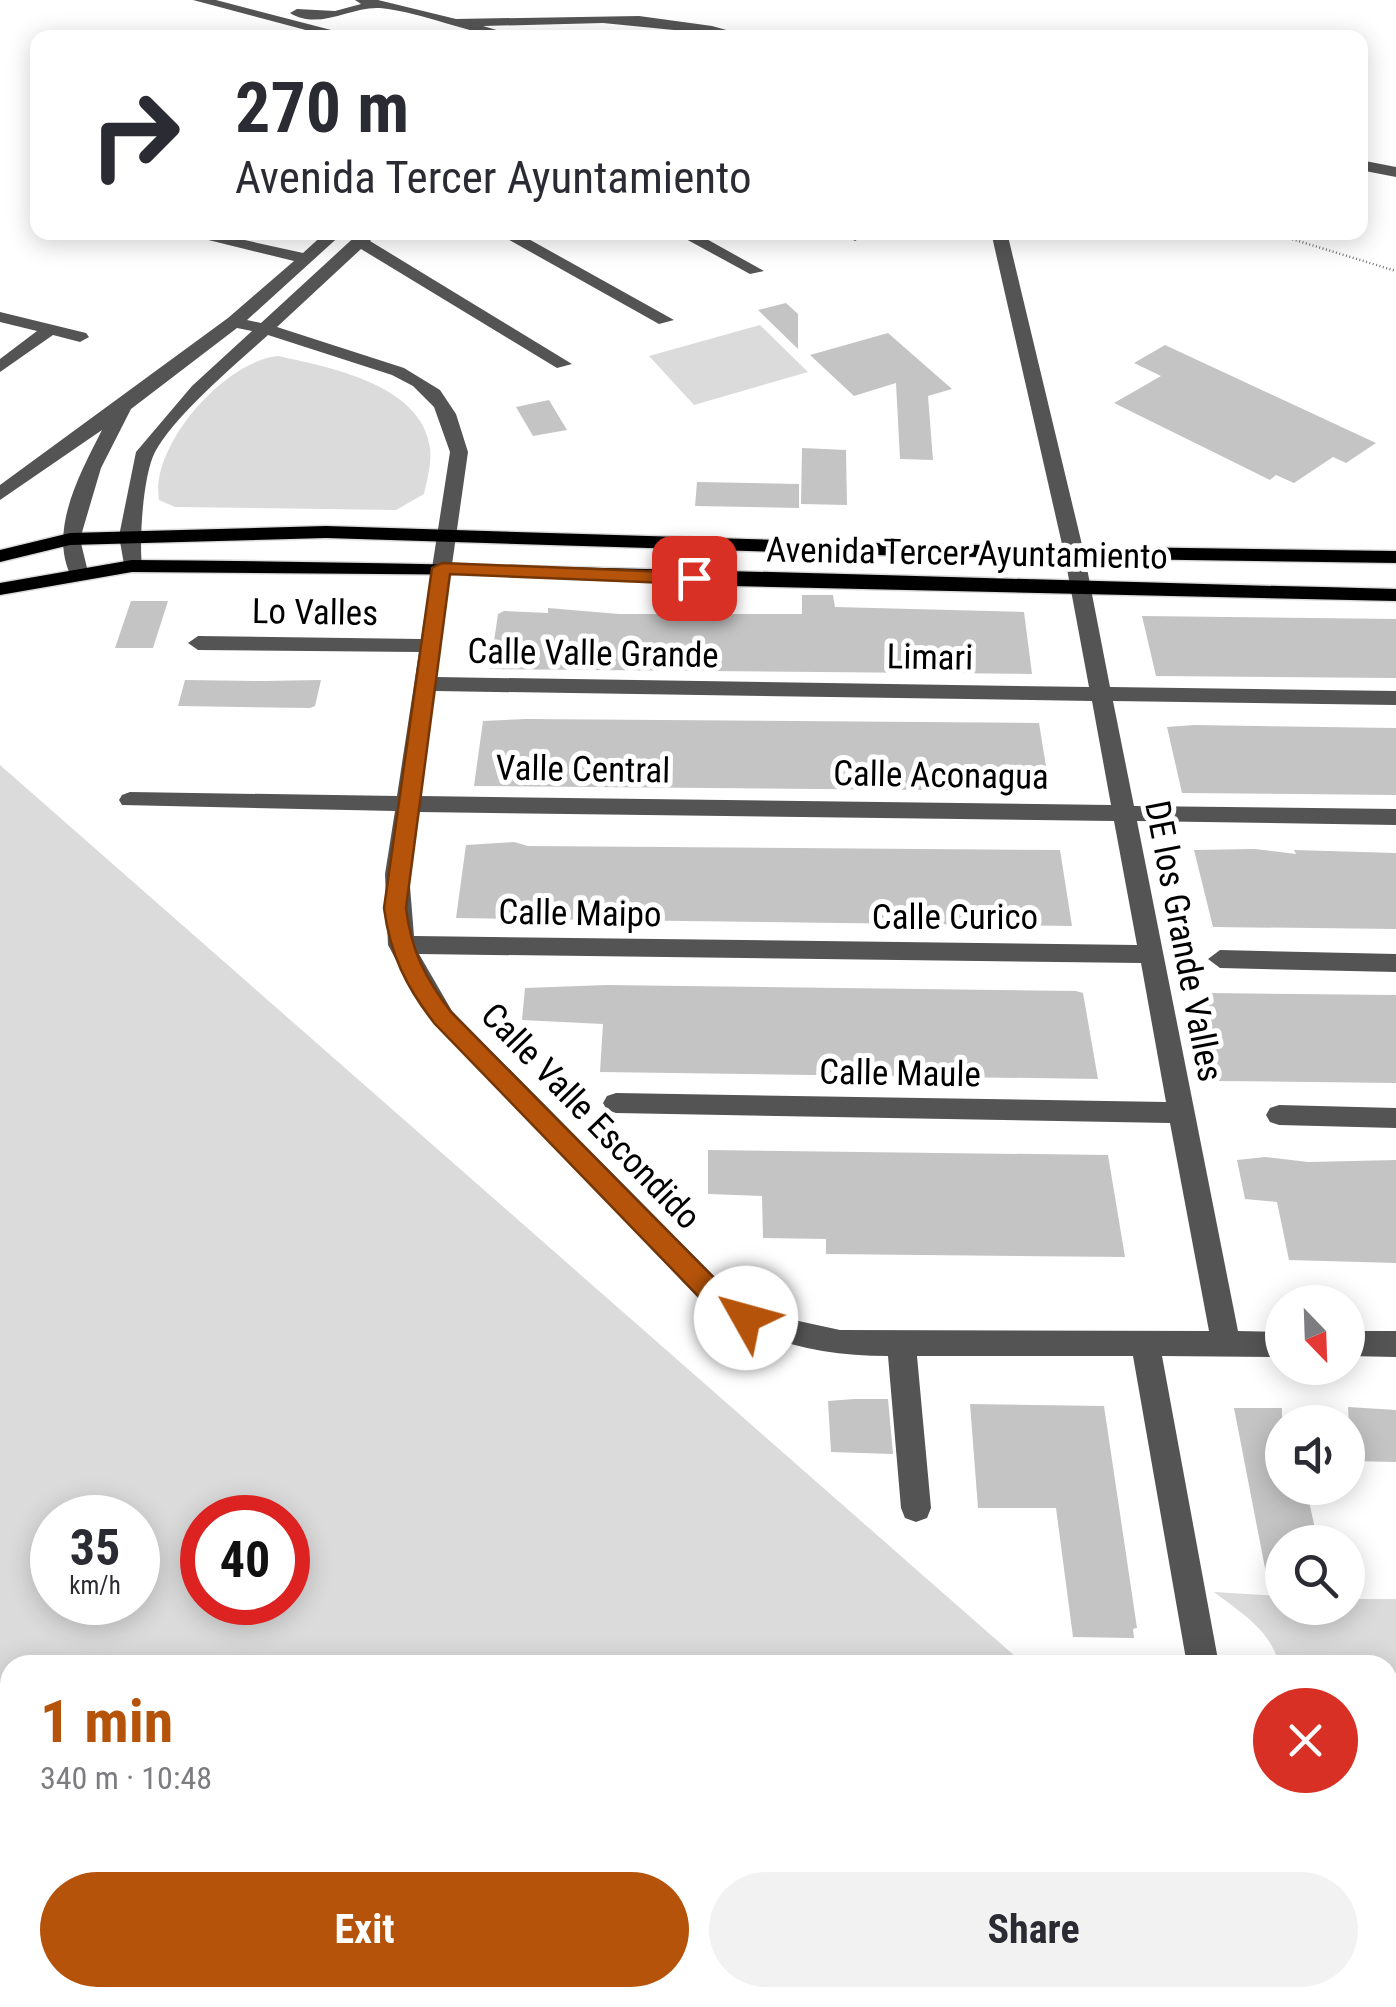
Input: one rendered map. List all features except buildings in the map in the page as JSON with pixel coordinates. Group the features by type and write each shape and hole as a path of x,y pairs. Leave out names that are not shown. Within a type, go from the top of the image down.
{"main road":[{"name":"Avenida Tercer Ayuntamiento","path":"0,556 70,539 128,536 447,534 1396,557"},
{"name":"Avenida Tercer Ayuntamiento","path":"0,590 78,572 132,566 442,568 1396,595"}],"street":[{"path":"200,0 322,30"},
{"path":"235,0 310,15 354,12 369,2 485,30"},
{"path":"456,23 634,19 714,30"},
{"path":"1368,167 1396,172"},
{"path":"221,240 308,259"},
{"path":"0,494 234,322 328,240"},
{"path":"132,566 128,536 145,452 169,419 362,240"},
{"path":"370,240 563,364"},
{"path":"518,240 664,320"},
{"path":"697,240 756,270"},
{"name":"DE los Grande Valles","path":"1001,240 1081,586 1098,692 1226,1344"},
{"path":"0,317 80,337"},
{"name":"Calle Valle Escondido","path":"234,322 394,370 432,391 450,419 458,452 396,874 400,945 419,987 443,1018 713,1294 746,1318 790,1336 840,1343 1265,1344"},
{"path":"0,367 51,329"},
{"path":"78,572 70,539 92,468 123,406"},
{"name":"Lo Valles","path":"198,643 431,646"},
{"name":"Calle Valle Grande","path":"426,684 760,687"},
{"name":"Limari","path":"760,687 1396,698"},
{"name":"Valle Central","path":"130,800 759,806"},
{"name":"Calle Aconagua","path":"759,806 1396,817"},
{"name":"Calle Maipo","path":"400,945 759,950"},
{"name":"Calle Curico","path":"759,950 1150,954"},
{"path":"1220,959 1396,963"},
{"name":"Calle Maule","path":"616,1103 1182,1113"},
{"path":"1279,1114 1396,1118"},
{"path":"901,1343 916,1508"},
{"path":"1145,1344 1201,1655"},
{"path":"1365,1344 1396,1344"}],"path":[{"path":"1294,240 1396,271"}],"shaded area":[{"path":"760,325 808,372 694,405 649,356"},
{"path":"278,356 370,382 410,408 423,426 430,448 424,494 396,510 175,507 159,500 159,478 166,455 195,409 236,373 257,361"},
{"path":"0,765 1014,1655 0,1655"},
{"path":"1214,1592 1265,1595 1265,1625 1365,1625 1365,1599 1396,1599 1396,1655 1276,1655 1270,1642"}],"route":[{"path":"694,578 442,568 396,874 395,908 400,945 419,987 443,1018 713,1294 746,1318"}]}
